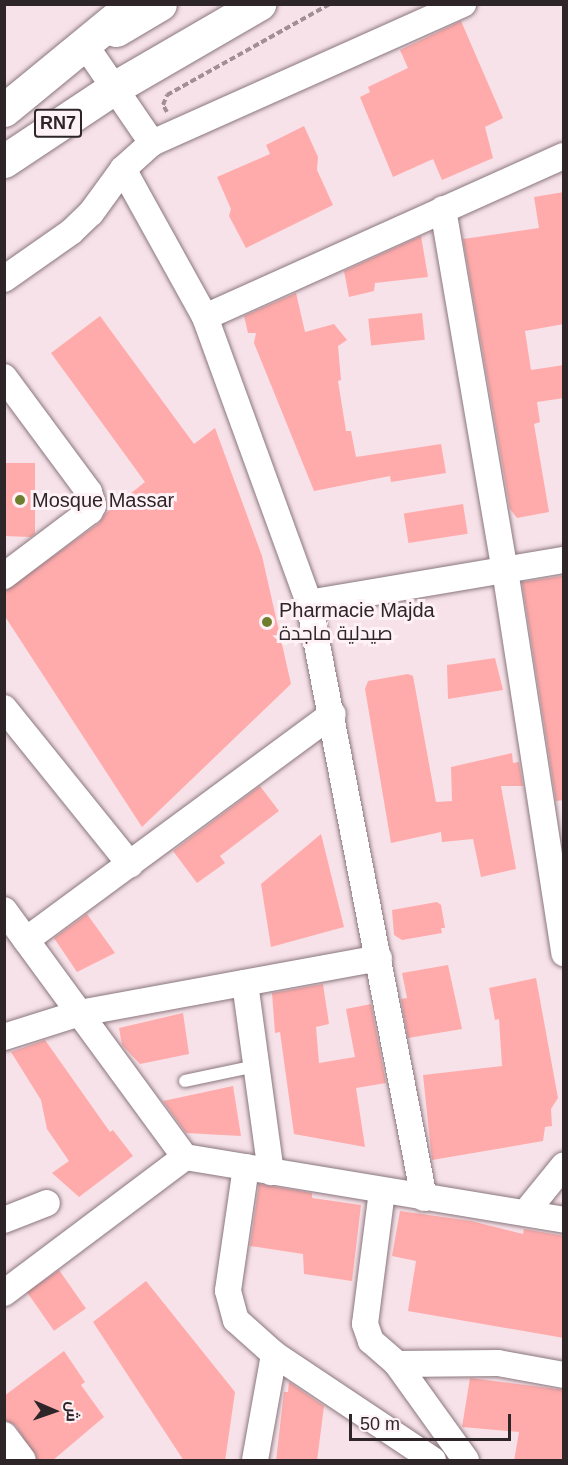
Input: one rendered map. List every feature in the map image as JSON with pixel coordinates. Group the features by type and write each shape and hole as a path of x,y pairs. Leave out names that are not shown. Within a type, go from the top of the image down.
{"highway":[{"path":"85,45 133,4"},
{"name":"RN7","path":"4,110 85,45 160,4"},
{"name":"RN7","path":"4,161 114,88 212,4"},
{"path":"114,88 259,4"}],"street":[{"path":"4,279 71,232 91,213 123,169 152,143 463,4"},
{"path":"85,45 152,143"},
{"path":"205,317 564,156"},
{"path":"123,169 205,317 309,603 333,714 424,1198"},
{"path":"443,209 505,570 564,953"},
{"path":"4,377 89,492 93,505 90,511 4,576"},
{"path":"309,603 564,560"},
{"path":"4,708 130,864"},
{"path":"26,940 333,714"},
{"path":"4,910 185,1157 564,1220"},
{"path":"4,1037 80,1013 379,958"},
{"path":"245,984 271,1172"},
{"path":"4,1293 185,1157"},
{"path":"526,1212 564,1165"},
{"path":"246,1167 228,1301 242,1327 274,1353 434,1461"},
{"path":"382,1191 365,1324 371,1341 397,1364 466,1461"},
{"path":"4,1220 47,1203"},
{"path":"255,1461 274,1353"},
{"path":"397,1364 498,1364 564,1375"},
{"path":"4,1435 23,1461"}],"lane":[{"path":"185,1081 256,1066"}],"path":[{"path":"166,95 330,4"}],"building":[{"path":"461,21 503,118 485,127 493,158 442,180 433,159 393,177 360,97 370,92 368,87 408,68 400,50"},
{"path":"304,126 318,157 317,170 333,205 246,248 229,216 231,209 217,177 270,154 266,145"},
{"path":"564,192 564,324 525,331 531,370 564,365 564,398 537,402 540,422 534,424 549,512 517,518 510,509 463,239 539,228 534,197"},
{"path":"421,236 428,277 375,283 374,291 349,297 344,271"},
{"path":"296,293 305,332 334,324 347,340 338,346 341,380 338,381 346,431 351,431 356,457 441,444 446,473 391,482 390,476 314,491 254,343 256,333 248,333 244,316"},
{"path":"422,313 425,340 371,345 368,319"},
{"path":"100,316 194,444 215,428 262,556 291,684 142,827 4,615 4,592 99,523 106,513 145,482 51,353"},
{"name":"Mosque Massar","path":"4,463 35,463 35,534 31,537 4,536"},
{"path":"463,504 468,534 408,543 404,513"},
{"path":"562,576 564,800 556,801 522,582"},
{"path":"495,658 503,690 448,699 447,665"},
{"path":"408,674 413,676 436,802 452,801 451,767 512,753 513,763 519,762 523,786 501,786 516,869 481,877 473,839 442,842 441,832 391,843 365,689 368,681"},
{"path":"260,786 279,811 220,856 225,863 197,883 173,851"},
{"path":"321,834 344,927 271,947 261,884"},
{"path":"437,902 441,905 445,928 441,928 442,933 402,940 394,935 392,910"},
{"path":"87,914 115,953 77,972 54,938"},
{"path":"448,965 462,1029 408,1038 401,999 407,998 402,973"},
{"path":"536,978 558,1098 551,1109 552,1126 545,1127 543,1141 432,1160 423,1075 502,1066 499,1019 495,1020 489,988"},
{"path":"323,984 329,1024 316,1027 319,1063 355,1057 346,1009 371,1004 386,1083 356,1088 365,1147 294,1134 280,1032 275,1033 272,993"},
{"path":"183,1013 189,1054 140,1064 122,1045 119,1028"},
{"path":"45,1040 110,1132 113,1130 133,1156 79,1197 52,1173 69,1161 47,1129 41,1100 11,1052"},
{"path":"233,1086 241,1136 186,1133 163,1101"},
{"path":"259,1184 312,1193 312,1198 361,1205 352,1281 304,1274 303,1254 250,1246"},
{"path":"400,1211 471,1221 523,1234 524,1229 564,1236 564,1338 408,1311 416,1261 392,1256"},
{"path":"59,1270 86,1309 54,1331 27,1292"},
{"path":"146,1281 235,1392 225,1461 184,1461 93,1322"},
{"path":"64,1351 85,1382 81,1385 104,1417 52,1461 38,1461 16,1426 4,1420 4,1396"},
{"path":"470,1378 564,1390 564,1461 514,1461 519,1432 462,1427"},
{"path":"289,1382 324,1406 317,1461 276,1461 284,1392 288,1392"}],"place":[{"name":"Mosque Massar","path":"20,500"},
{"name":"Pharmacie Majda صيدلية ماجدة","path":"267,622"}]}
